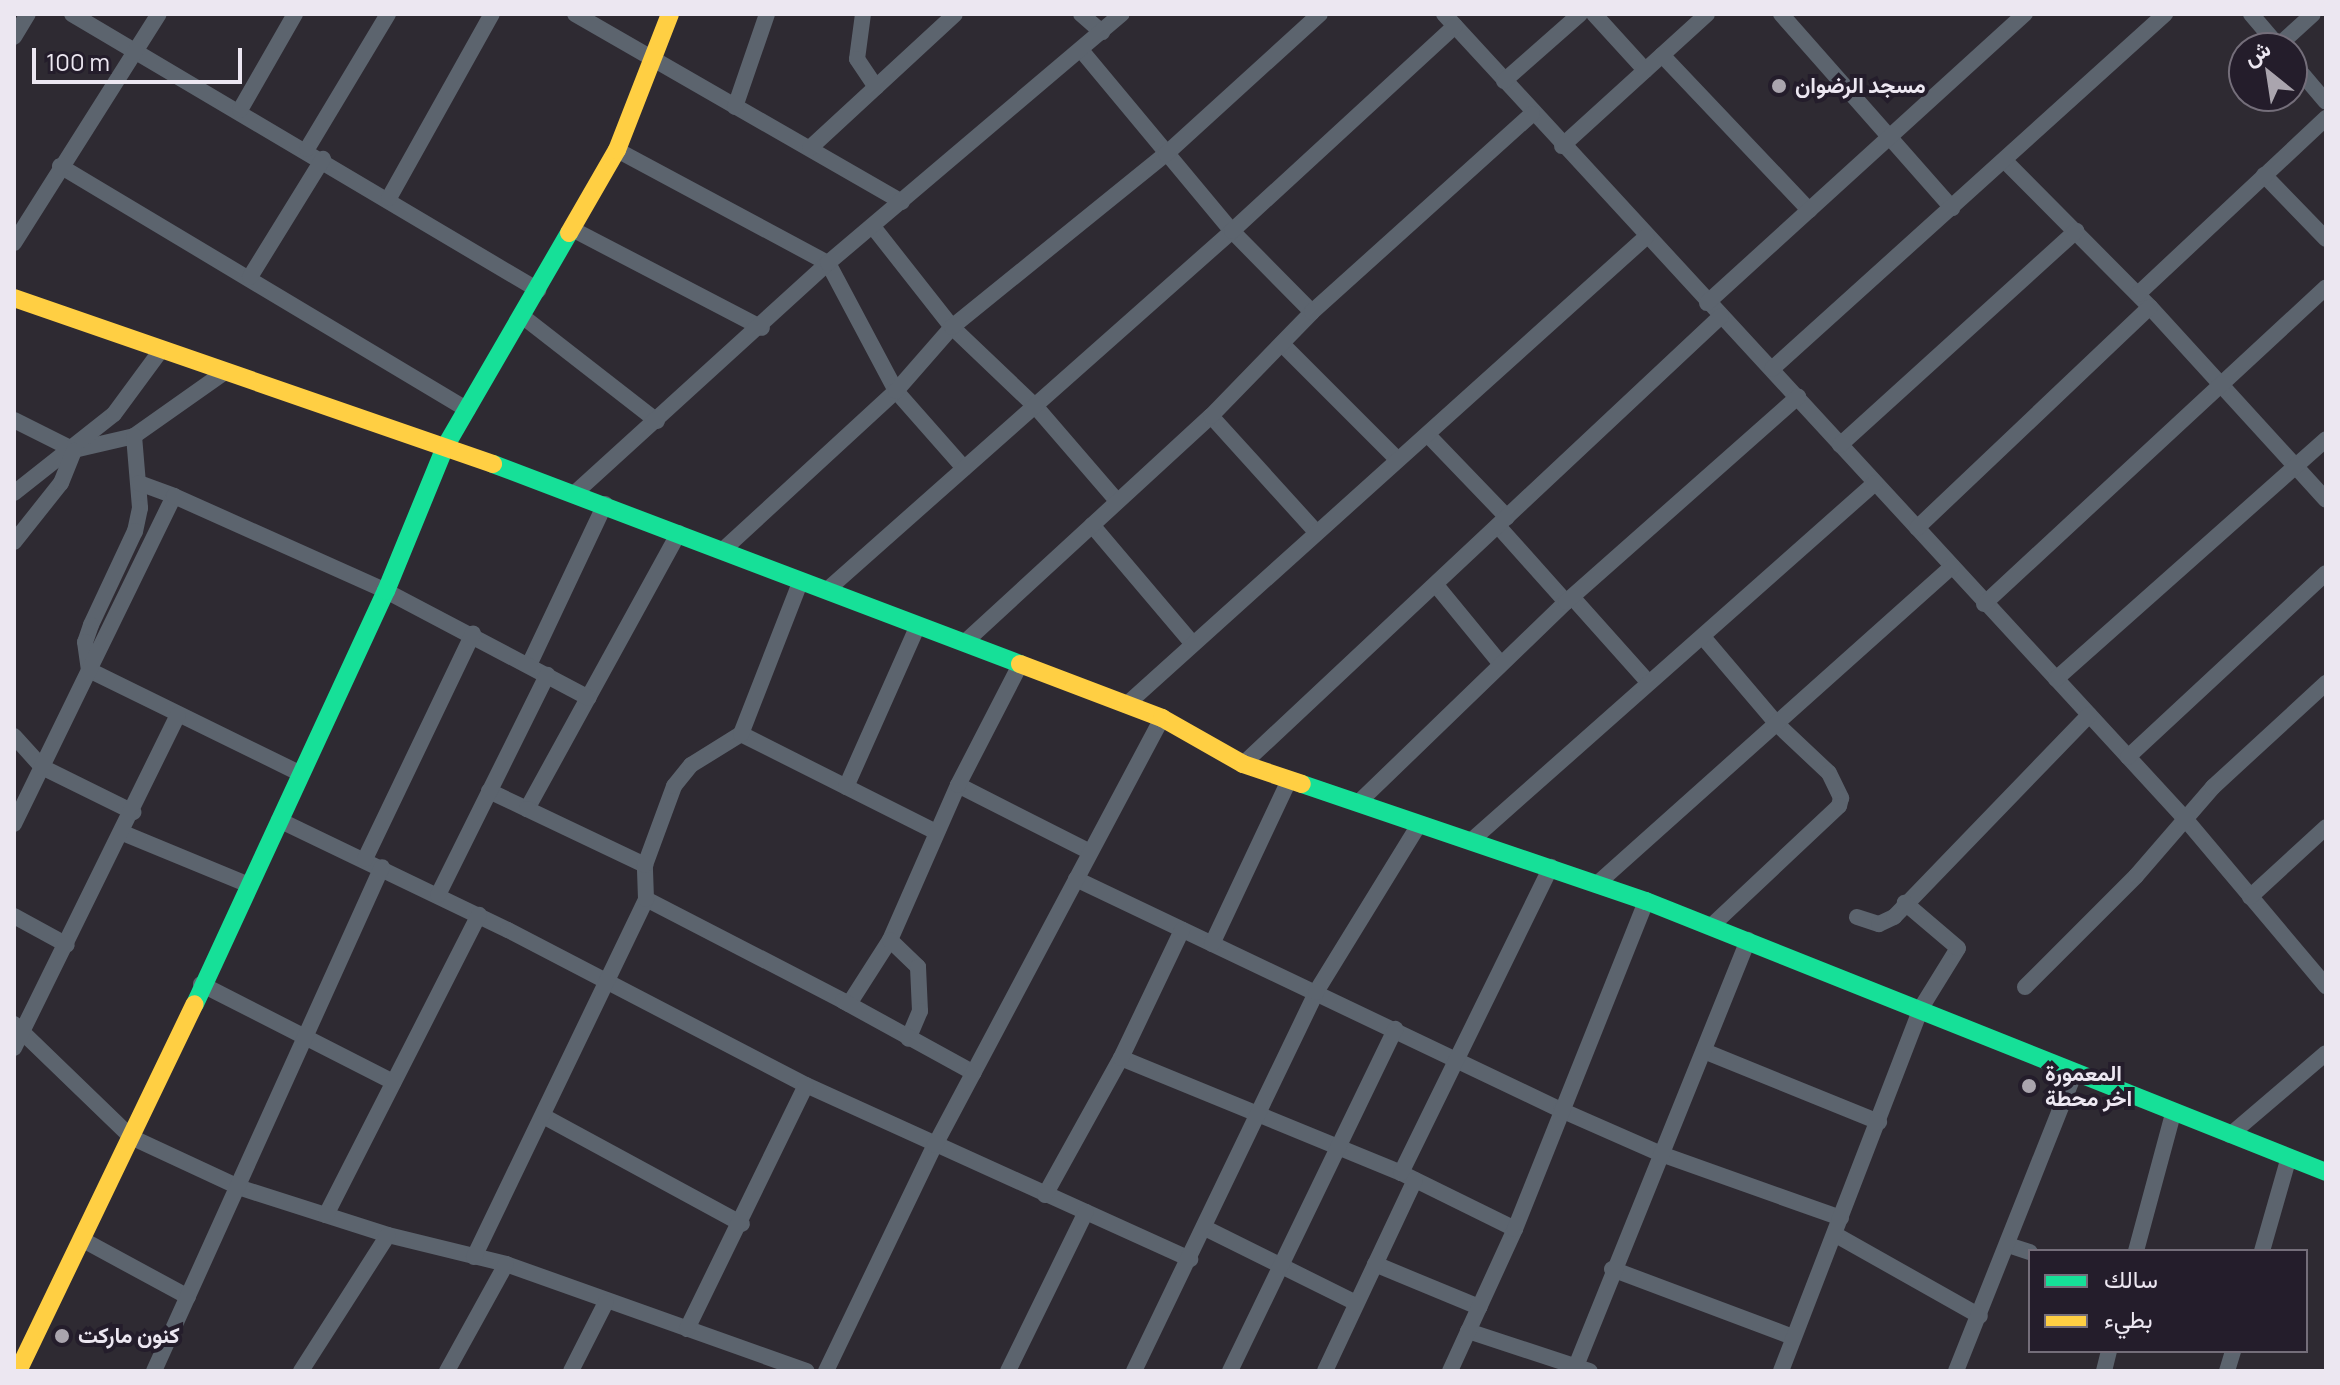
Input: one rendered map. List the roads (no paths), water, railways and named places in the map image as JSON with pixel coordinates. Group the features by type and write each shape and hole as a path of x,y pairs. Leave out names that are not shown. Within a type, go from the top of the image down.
{"street":[{"path":"14,37 28,14"},
{"path":"72,14 307,149 538,290"},
{"path":"14,243 159,14"},
{"path":"240,110 295,14"},
{"path":"307,149 388,14"},
{"path":"389,198 492,14"},
{"path":"575,14 902,202"},
{"path":"18,1371 85,1241 247,884 386,591 445,447 617,150 656,59 670,14"},
{"path":"735,107 767,14"},
{"path":"863,14 857,59 876,87"},
{"path":"810,148 955,14"},
{"path":"1081,14 1102,32"},
{"path":"575,493 762,328 828,263 874,228 1122,14"},
{"path":"723,550 896,391 952,327 1166,154 1320,14"},
{"path":"1504,81 1580,14"},
{"path":"1594,14 1645,70"},
{"path":"1562,146 1707,14"},
{"path":"1781,14 1952,208"},
{"path":"1707,303 2025,14"},
{"path":"1772,369 2165,14"},
{"path":"2251,14 2266,32"},
{"path":"2294,32 2313,14"},
{"path":"827,590 1232,231 1449,20 1532,114 1798,397 1984,604 2187,821 2326,986"},
{"path":"1081,50 1232,231 1312,312"},
{"path":"1662,55 1809,210"},
{"path":"2308,81 2326,102"},
{"path":"964,643 1211,416 1312,312 1532,114"},
{"path":"2138,294 2326,118"},
{"path":"617,150 828,263 896,391 964,468"},
{"path":"250,277 323,159"},
{"path":"2005,161 2138,294 2293,469 2326,500"},
{"path":"60,166 468,410"},
{"path":"2264,175 2326,239"},
{"path":"874,228 952,327 1036,407 1117,501"},
{"path":"572,229 762,328"},
{"path":"1840,445 2076,231"},
{"path":"1126,705 1646,237"},
{"path":"1984,604 2326,287"},
{"path":"14,298 605,504 800,583 827,590 1162,718 1243,764 1360,801 1418,826 1472,840 1646,901 1921,1008 2074,1075 2326,1172"},
{"path":"1917,528 2150,307"},
{"path":"522,316 657,421"},
{"path":"1243,764 1721,316"},
{"path":"1282,344 1397,459"},
{"path":"14,493 74,450 114,414 162,349"},
{"path":"14,420 74,450 134,436 226,371"},
{"path":"1360,801 1570,600 1798,397"},
{"path":"1211,416 1316,532"},
{"path":"1428,435 1570,600 1648,682"},
{"path":"89,670 85,642 135,531 139,483 134,436"},
{"path":"2056,679 2326,439"},
{"path":"14,542 61,483 74,450"},
{"path":"139,483 386,591 473,634 589,698"},
{"path":"1472,840 1875,483"},
{"path":"14,824 174,496"},
{"path":"529,665 605,504"},
{"path":"1092,525 1192,643"},
{"path":"527,809 679,533"},
{"path":"1598,883 1952,567"},
{"path":"2128,757 2326,573"},
{"path":"474,1257 545,1117 646,899 645,865 674,786 691,765 741,734 800,583"},
{"path":"1436,585 1501,664"},
{"path":"846,787 918,625"},
{"path":"365,859 473,634"},
{"path":"1703,637 1777,724 1829,773 1841,798 1839,806 1711,926"},
{"path":"849,1004 890,940 958,785 1021,663"},
{"path":"89,670 299,773"},
{"path":"438,895 547,675"},
{"path":"2025,987 2187,821 2213,787 2326,683"},
{"path":"14,1048 18,1027 67,945 178,715"},
{"path":"1857,917 1879,924 1905,903 2089,715"},
{"path":"826,1371 935,1145 1162,718"},
{"path":"741,734 936,832"},
{"path":"14,736 42,767 133,812"},
{"path":"1212,944 1289,780"},
{"path":"958,785 1090,852"},
{"path":"489,791 645,865"},
{"path":"279,820 479,915 806,1085 1190,1259"},
{"path":"1134,1371 1261,1115 1316,992 1418,826"},
{"path":"2250,897 2326,827"},
{"path":"123,833 247,884"},
{"path":"154,1371 241,1188 382,867"},
{"path":"1325,1371 1375,1264 1456,1057 1551,867"},
{"path":"1076,879 1456,1057 1561,1110 1661,1154 1841,1218"},
{"path":"646,899 974,1073"},
{"path":"1450,1371 1515,1229 1646,901"},
{"path":"1781,1371 1921,1008 1958,948 1905,903"},
{"path":"326,1215 479,915"},
{"path":"14,916 67,945"},
{"path":"1045,1195 1121,1058 1182,930"},
{"path":"890,940 918,967 920,1011 908,1039"},
{"path":"1468,1331 1580,1369 1612,1269 1748,940"},
{"path":"2312,970 2326,957"},
{"path":"201,984 393,1082"},
{"path":"18,1027 131,1137 241,1188 388,1235 506,1264 807,1371"},
{"path":"1230,1371 1395,1029"},
{"path":"1704,1051 1879,1122"},
{"path":"2230,1135 2326,1053"},
{"path":"1121,1058 1408,1177 1515,1229"},
{"path":"1956,1371 2074,1075"},
{"path":"687,1329 742,1224 806,1085"},
{"path":"2137,1249 2173,1114"},
{"path":"545,1117 742,1224"},
{"path":"2263,1249 2289,1157"},
{"path":"1008,1371 1086,1212"},
{"path":"1205,1228 1356,1303"},
{"path":"301,1371 388,1235"},
{"path":"1836,1235 1980,1316"},
{"path":"85,1241 188,1297"},
{"path":"2008,1245 2028,1251"},
{"path":"447,1371 506,1264"},
{"path":"1375,1264 1479,1307"},
{"path":"1612,1269 1793,1337"},
{"path":"571,1371 606,1302"}],"place":[{"name":"مسجد الرضوان","path":"1779,86"},
{"name":"المعمورة اخر محطة","path":"2029,1086"},
{"name":"كنون ماركت","path":"62,1336"}]}
